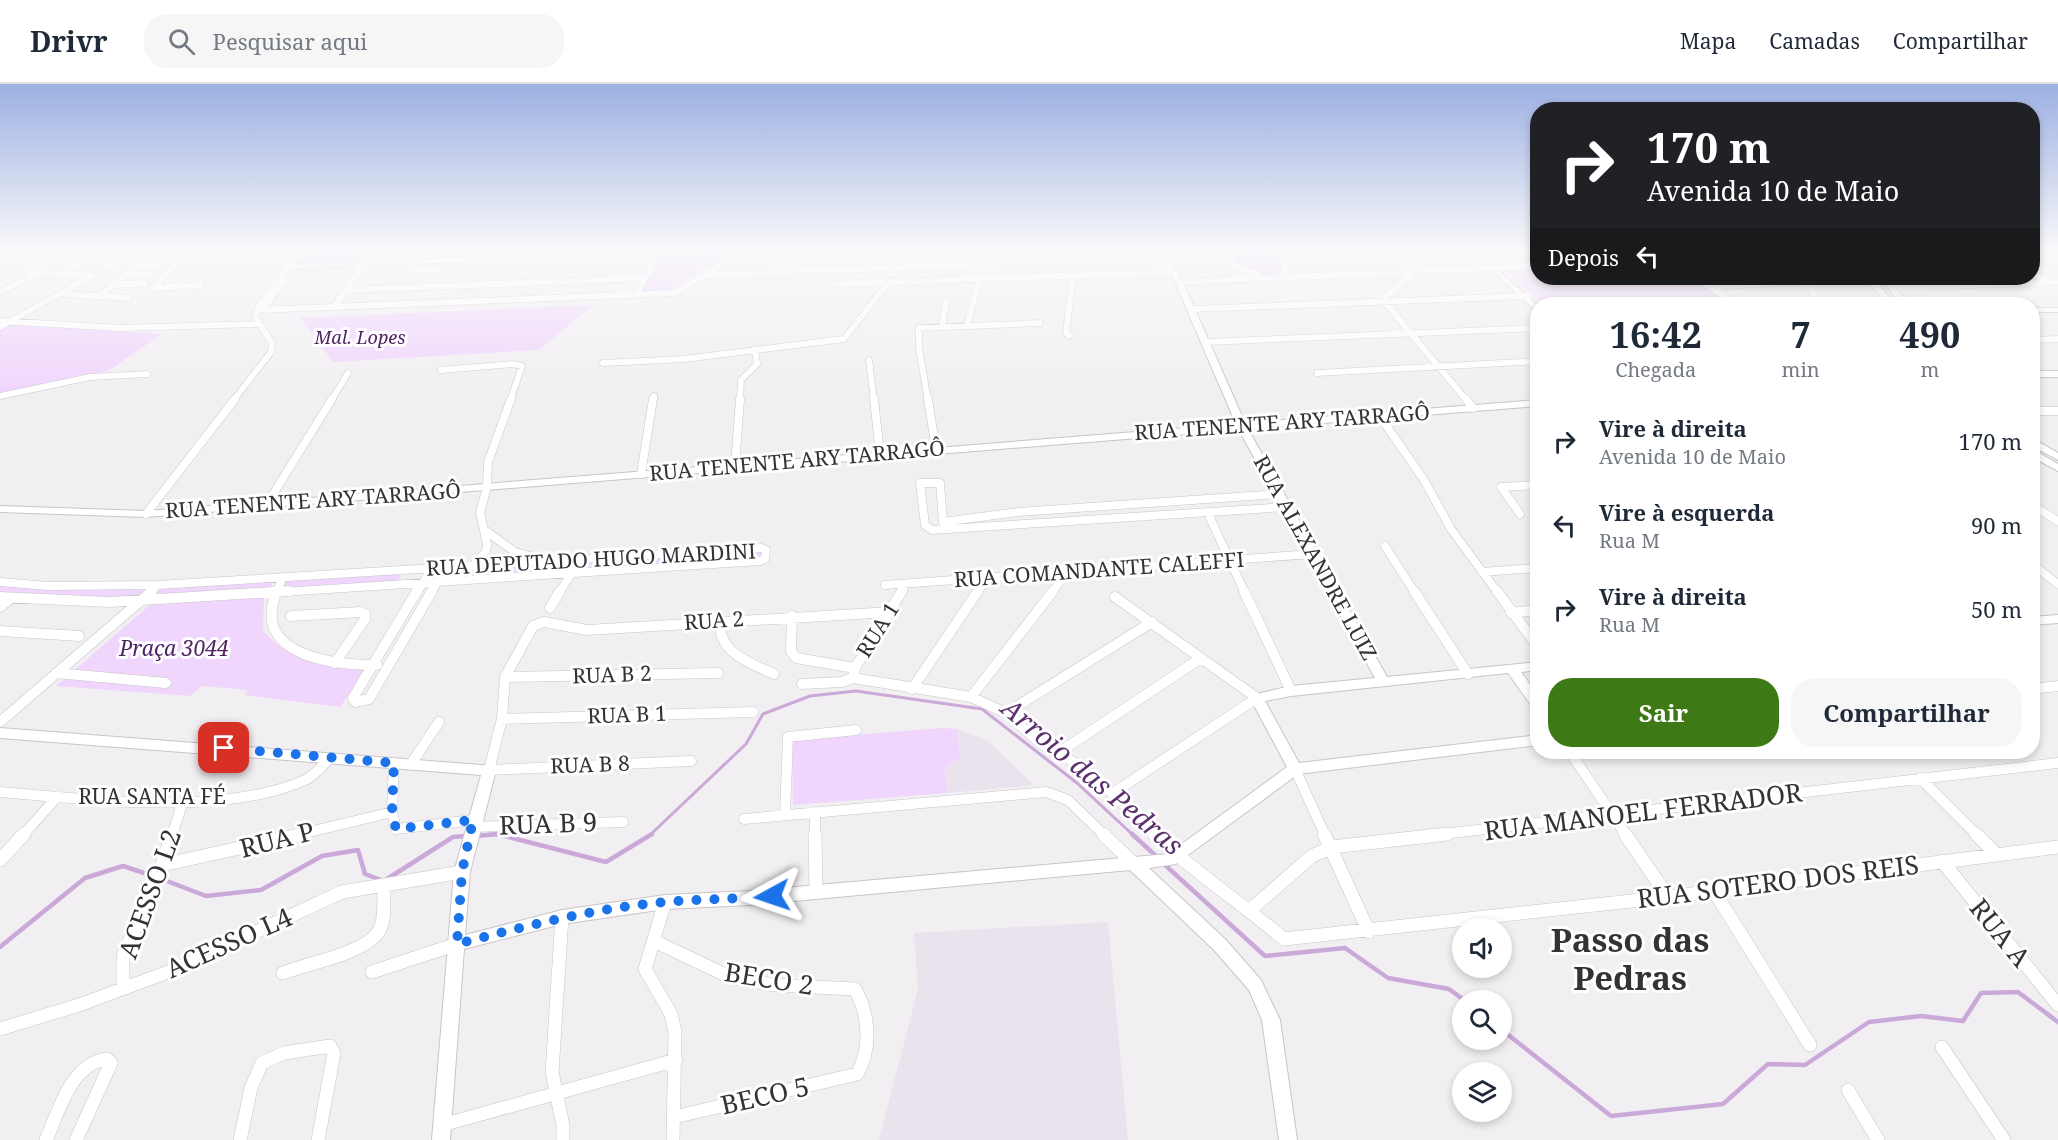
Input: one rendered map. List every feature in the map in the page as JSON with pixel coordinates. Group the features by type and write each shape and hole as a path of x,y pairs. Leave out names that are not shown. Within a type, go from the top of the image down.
{"street":[{"path":"0,327 55,297"},
{"path":"122,297 128,298"},
{"path":"258,314 270,297"},
{"path":"334,308 341,297"},
{"path":"0,321 121,328 226,323 282,310 566,297"},
{"path":"603,363 684,359 847,338 880,297"},
{"path":"967,326 974,297"},
{"path":"1070,297 1066,333 1070,336"},
{"name":"RUA ALEXANDRE LUIZ","path":"1186,297 1241,425 1384,683"},
{"path":"1386,297 1386,302 1473,408"},
{"path":"1191,309 1495,297"},
{"path":"942,327 946,303"},
{"path":"258,314 282,310"},
{"path":"2040,310 2058,310"},
{"path":"146,514 271,352 272,343 258,314"},
{"path":"936,450 919,348 919,328 1040,322"},
{"path":"1206,342 1530,328"},
{"path":"2040,340 2058,339"},
{"path":"735,466 741,380 757,364 755,349"},
{"path":"869,360 880,454"},
{"path":"1317,373 1530,361"},
{"path":"441,370 512,364 522,366 487,464 487,488 480,511 481,523 486,531 515,552 561,561"},
{"path":"0,396 90,377 147,374"},
{"path":"267,504 348,374"},
{"path":"2040,374 2058,374"},
{"path":"641,474 654,396"},
{"name":"RUA TENENTE ARY TARRAGÔ","path":"0,509 146,514 1530,404"},
{"path":"2040,411 2058,411"},
{"path":"1379,415 1424,480 1451,529 1530,637"},
{"path":"2040,446 2058,457"},
{"path":"2040,457 2058,468"},
{"path":"1280,494 1018,512 943,522 940,483 920,483 925,525 932,530 1287,507"},
{"path":"1520,514 1501,487 1530,485"},
{"name":"RUA TENENTE ARY TARRAGÔ","path":"0,502 57,510"},
{"path":"2040,510 2058,521"},
{"path":"1209,518 1292,692"},
{"path":"473,566 487,546 486,531"},
{"path":"1385,546 1468,674"},
{"name":"RUA DEPUTADO HUGO MARDINI","path":"0,582 49,586 158,585 761,548 766,550 765,559 760,561 572,575 142,601 79,603 0,597"},
{"name":"RUA COMANDANTE CALEFFI","path":"885,585 1066,574 1312,554"},
{"path":"549,608 572,575 576,560"},
{"path":"431,569 353,698 355,702 368,700 446,568"},
{"path":"1482,572 1530,569"},
{"path":"2040,570 2058,584"},
{"path":"970,697 1066,574"},
{"path":"283,577 274,592 271,615 276,636 298,652 335,663 389,665"},
{"path":"912,689 986,579"},
{"name":"RUA 1","path":"854,673 906,584"},
{"path":"0,722 158,585"},
{"path":"1115,597 1257,698 1295,769 1369,932"},
{"path":"0,607 11,598"},
{"path":"1511,613 1530,611"},
{"name":"RUA 2","path":"505,677 533,626 538,623 587,630 720,620 891,612"},
{"path":"291,616 364,613 365,619 335,663"},
{"path":"792,616 791,651 794,656 912,689 970,697 1006,713 1040,743 1080,766 1113,793 1168,860 1250,910"},
{"path":"2040,620 2058,619"},
{"path":"720,620 718,630 722,645 748,663 774,674"},
{"path":"1006,713 1152,622"},
{"path":"0,631 79,636"},
{"path":"1058,753 1201,658"},
{"path":"1113,793 1257,698 1292,692 1530,667"},
{"path":"1512,669 1530,694"},
{"path":"56,673 166,683"},
{"name":"RUA B 2","path":"505,677 718,673"},
{"path":"802,684 842,682 854,673"},
{"path":"505,677 502,719 471,830 462,872 442,1133 556,1093 676,1060"},
{"path":"2040,688 2058,686"},
{"name":"RUA B 1","path":"502,719 753,712"},
{"path":"411,764 439,722"},
{"path":"785,815 788,737 856,730"},
{"path":"0,733 224,748 329,759 489,770"},
{"path":"372,972 457,944 562,917 665,902 816,892 1135,865 1168,860 1295,769 1530,741"},
{"name":"RUA SANTA FÉ","path":"0,792 183,801 231,799 276,789 323,770 329,759"},
{"path":"1575,759 1668,897"},
{"name":"RUA B 8","path":"489,770 691,761"},
{"path":"392,812 394,763"},
{"name":"RUA MANOEL FERRADOR","path":"1250,910 1312,856 1332,847 1612,817 2058,763"},
{"path":"1920,778 1996,854"},
{"path":"744,819 1046,792 1068,800 1221,945 1255,985 1271,1020 1288,1140"},
{"path":"0,860 58,796"},
{"name":"ACESSO L2","path":"123,989 123,956 162,866 183,801"},
{"name":"RUA B 9","path":"392,812 394,827 398,830 471,830 623,822"},
{"name":"RUA P","path":"162,866 392,812"},
{"path":"816,812 816,892"},
{"name":"RUA SOTERO DOS REIS","path":"1250,910 1284,939 1369,932 1668,897 2058,847"},
{"name":"RUA A","path":"1942,861 2058,1005"},
{"name":"ACESSO L4","path":"0,1029 123,989 176,969 342,892 384,887 462,872"},
{"path":"283,973 351,949 373,938 381,924 384,887"},
{"path":"1714,891 1810,1045"},
{"path":"665,902 645,969 673,1022 676,1060 673,1140"},
{"path":"562,917 552,1072 563,1126 563,1140"},
{"name":"BECO 2","path":"654,940 730,977 774,985 855,989 860,996 867,1037 864,1064 857,1074"},
{"path":"240,1140 257,1072 264,1061 273,1056 326,1046 334,1049 318,1140"},
{"path":"1942,1047 2004,1140"},
{"path":"46,1140 79,1071 93,1060 107,1059 111,1063 76,1140"},
{"name":"BECO 5","path":"674,1117 857,1074"},
{"path":"1848,1090 1878,1140"}],"shaded area":[{"path":"957,729 987,740 1034,785 947,793 945,767 960,758"},
{"path":"1108,922 1128,1140 879,1140 918,989 914,933"}],"green space":[{"name":"Mal. Lopes","path":"593,305 539,350 333,362 300,318"},
{"path":"13,324 162,334 108,371 0,394 0,330"},
{"path":"758,551 762,553 758,558 582,567 586,562"},
{"path":"560,564 561,568 557,571 470,575 478,569"},
{"path":"400,574 401,578 393,582 285,590 281,584 290,580"},
{"path":"270,582 272,585 269,588 156,598 153,593 163,588"},
{"path":"0,584 81,589 139,589 143,592 136,598 0,595"},
{"name":"Praça 3044","path":"264,597 263,631 287,652 323,665 367,669 340,707 245,695 248,690 202,686 190,696 56,686 151,604"},
{"path":"942,728 957,729 960,758 945,767 947,793 793,805 792,740"}],"waterway":[{"name":"Arroio das Pedras","path":"650,835 746,744 763,714 810,696 856,691 982,709 1077,783 1133,835"},
{"name":"Arroio das Pedras","path":"501,835 606,862 652,834"},
{"name":"Arroio das Pedras","path":"1132,834 1156,856"},
{"name":"Arroio das Pedras","path":"476,836 486,835"},
{"name":"Arroio das Pedras","path":"486,835 501,835"},
{"name":"Arroio das Pedras","path":"486,835 501,835"},
{"name":"Arroio das Pedras","path":"387,879 453,837 467,836"},
{"name":"Arroio das Pedras","path":"159,878 206,896 261,890 322,856 358,850 365,874 381,880"},
{"name":"Arroio das Pedras","path":"1165,865 1265,956 1345,948 1388,978 1452,991"},
{"name":"Arroio das Pedras","path":"0,947 85,878 123,866 153,876"},
{"name":"Arroio das Pedras","path":"1512,1038 1611,1116 1723,1104 1768,1064 1805,1065 1869,1022 1921,1016 1963,1021 1981,993 2018,992 2058,1022"}],"district":[{"name":"Passo das Pedras","path":"1630,959"}],"route":[{"path":"224,748 394,763 392,812 396,829 473,820 462,872 457,944 562,917 610,909 665,902 772,896"}]}
